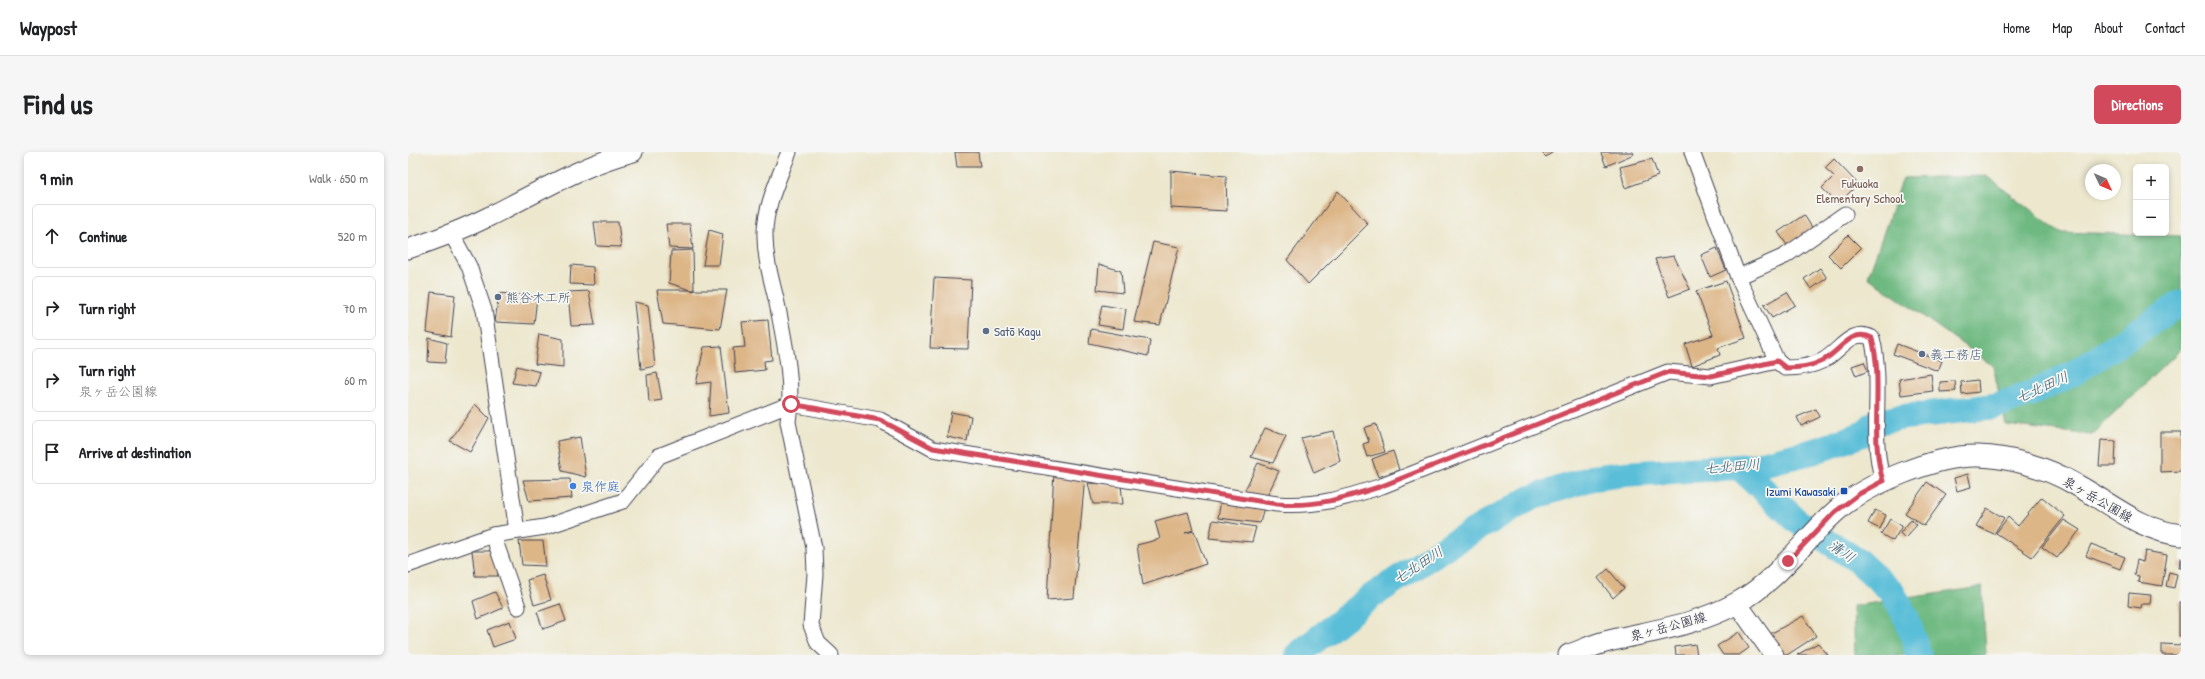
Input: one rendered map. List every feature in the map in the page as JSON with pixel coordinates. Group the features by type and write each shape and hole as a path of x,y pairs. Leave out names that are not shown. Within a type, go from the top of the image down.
{"main road":[{"name":"泉ヶ岳公園線","path":"1569,655 1602,643 1695,622 1737,603 1758,589 1788,561 1835,512 1859,494 1880,472 1977,456 2030,464 2073,483 2122,514 2143,525 2181,536"}],"street":[{"path":"408,249 487,218 558,180 593,165 633,152"},
{"path":"789,152 771,200 765,236 769,270 788,369 791,404 788,422 814,548 815,574 811,625 818,643 831,655"},
{"path":"1692,152 1738,277 1777,361 1786,368 1797,368 1822,361 1854,335 1865,335 1872,338 1875,351 1878,401 1880,472"},
{"path":"1738,277 1786,256 1845,214"},
{"path":"451,233 469,266 484,310 517,531"},
{"path":"408,565 493,535 545,527 623,501 659,456 791,404 880,420 933,448 1277,504 1303,506 1346,497 1382,486 1668,372 1711,376 1777,361"},
{"path":"493,535 518,607"},
{"path":"1737,603 1774,655"}],"green space":[{"path":"1986,176 2060,232 2133,234 2133,236 2181,236 2181,349 2092,435 2006,425 1993,366 1868,277 1903,178"},
{"path":"1982,587 1986,655 1855,655 1853,606"}],"building":[{"path":"955,152 978,152 980,167 957,167"},
{"path":"1541,152 1553,152 1546,157"},
{"path":"1633,152 1634,154 1606,166 1601,153"},
{"path":"1652,159 1658,176 1625,188 1620,167"},
{"path":"1834,159 1858,184 1838,204 1822,188 1834,176 1825,168"},
{"path":"1171,171 1226,176 1227,211 1171,208"},
{"path":"1338,191 1368,224 1308,284 1287,260"},
{"path":"1804,215 1813,229 1787,245 1778,232"},
{"path":"594,222 618,222 621,247 597,246"},
{"path":"666,224 690,224 693,249 669,248"},
{"path":"709,230 723,234 719,265 703,265"},
{"path":"1848,235 1861,248 1841,268 1828,255"},
{"path":"1153,242 1179,247 1160,325 1134,322"},
{"path":"1717,248 1726,270 1710,277 1701,255"},
{"path":"693,250 694,291 669,283 671,251"},
{"path":"1674,256 1690,289 1669,297 1655,259"},
{"path":"1099,264 1121,271 1123,293 1097,290"},
{"path":"571,265 593,267 594,285 570,284"},
{"path":"1820,268 1827,278 1811,289 1804,279"},
{"path":"934,278 971,280 968,349 930,348"},
{"path":"1726,281 1746,338 1718,348 1720,355 1692,366 1685,344 1713,335 1696,291"},
{"path":"657,290 727,290 720,329 663,324"},
{"path":"589,291 595,325 571,326 568,292"},
{"path":"431,292 455,295 451,337 427,332"},
{"path":"1787,292 1795,305 1772,318 1764,305"},
{"path":"499,293 537,297 534,324 495,322"},
{"path":"634,302 648,305 655,366 641,369"},
{"path":"1102,305 1126,309 1123,329 1098,325"},
{"path":"768,320 772,360 764,361 765,370 735,373 733,348 745,347 742,322"},
{"path":"1091,329 1150,340 1148,356 1089,343"},
{"path":"539,334 563,339 563,367 535,364"},
{"path":"429,338 447,343 445,363 428,362"},
{"path":"1897,344 1942,361 1938,371 1893,354"},
{"path":"721,346 729,413 709,416 711,382 696,384 704,347"},
{"path":"1864,362 1868,371 1856,376 1852,366"},
{"path":"517,366 540,372 536,386 512,383"},
{"path":"657,373 662,400 649,402 647,375"},
{"path":"1931,374 1933,391 1901,395 1899,379"},
{"path":"1978,380 1979,392 1962,394 1961,382"},
{"path":"1955,381 1956,391 1940,392 1940,382"},
{"path":"475,404 489,418 470,452 450,441"},
{"path":"1816,409 1820,417 1801,426 1797,417"},
{"path":"951,412 971,416 967,441 947,437"},
{"path":"1376,424 1385,452 1367,457 1363,444 1369,442 1364,428"},
{"path":"1265,428 1286,436 1273,463 1251,457"},
{"path":"1333,431 1340,461 1314,473 1301,438"},
{"path":"2160,432 2181,432 2181,471 2160,472"},
{"path":"580,437 586,477 562,471 557,441"},
{"path":"2101,440 2116,441 2115,466 2099,466"},
{"path":"1393,451 1399,470 1378,477 1372,459"},
{"path":"1258,463 1279,471 1266,498 1244,492"},
{"path":"1054,471 1085,476 1074,598 1047,600"},
{"path":"1968,474 1971,487 1957,491 1954,478"},
{"path":"570,479 572,498 529,501 523,480"},
{"path":"1927,482 1946,495 1924,526 1905,513"},
{"path":"1088,483 1121,485 1123,504 1093,504"},
{"path":"2042,497 2065,516 2032,557 1996,533 2008,517 2018,526"},
{"path":"1221,500 1264,507 1260,523 1218,518"},
{"path":"1987,508 2004,518 1994,534 1976,526"},
{"path":"1875,510 1886,515 1880,529 1868,523"},
{"path":"1188,512 1193,530 1185,533 1194,531 1206,564 1143,585 1137,545 1160,539 1155,521"},
{"path":"1890,519 1902,526 1893,541 1881,534"},
{"path":"1213,520 1256,527 1252,542 1209,538"},
{"path":"1911,520 1917,525 1905,538 1900,533"},
{"path":"2064,520 2080,530 2057,558 2042,547"},
{"path":"519,541 543,541 546,566 522,565"},
{"path":"2091,544 2125,557 2120,569 2086,556"},
{"path":"472,551 495,551 498,576 475,576"},
{"path":"2145,551 2167,555 2162,586 2138,582 2139,576 2134,575 2137,560 2143,562"},
{"path":"2180,558 2181,568 2179,568"},
{"path":"1608,569 1624,588 1613,598 1598,578"},
{"path":"2169,572 2177,574 2174,588 2166,586"},
{"path":"543,575 551,600 534,605 527,580"},
{"path":"495,592 503,608 478,619 473,601"},
{"path":"2129,593 2151,595 2150,604 2142,604 2141,608 2128,606"},
{"path":"2179,602 2181,602 2181,636 2179,636"},
{"path":"560,604 566,621 543,629 537,612"},
{"path":"1803,616 1816,636 1787,655 1782,655 1770,634"},
{"path":"510,621 516,639 493,647 487,630"},
{"path":"1739,632 1749,648 1739,655 1723,655 1717,646"},
{"path":"1818,643 1828,655 1797,655"},
{"path":"1695,644 1697,655 1676,655 1675,647"},
{"path":"2162,644 2181,645 2181,655 2162,655"}],"waterway":[{"name":"七北田川","path":"1297,655 1369,598 1447,546 1531,498 1592,478 1624,474 1753,466 1815,451 1863,434 1876,422 1904,417 1995,406 2033,393 2074,373 2181,303"},
{"name":"清川","path":"1739,467 1797,521 1858,561 1892,592 1907,619 1919,655"}],"place":[{"name":"Fukuoka Elementary School","path":"1860,169"},
{"name":"熊谷木工所","path":"498,297"},
{"name":"Satō Kagu","path":"986,331"},
{"name":"義工務店","path":"1922,354"},
{"name":"泉作庭","path":"573,486"},
{"name":"Izumi Kawasaki","path":"1844,491"}],"route":[{"path":"791,404 880,420 933,448 1277,504 1303,506 1346,497 1382,486 1668,372 1711,376 1777,361 1786,368 1797,368 1822,361 1838,350 1854,335 1865,335 1872,338 1877,364 1878,464 1883,481 1859,494 1835,512 1788,561"}]}
